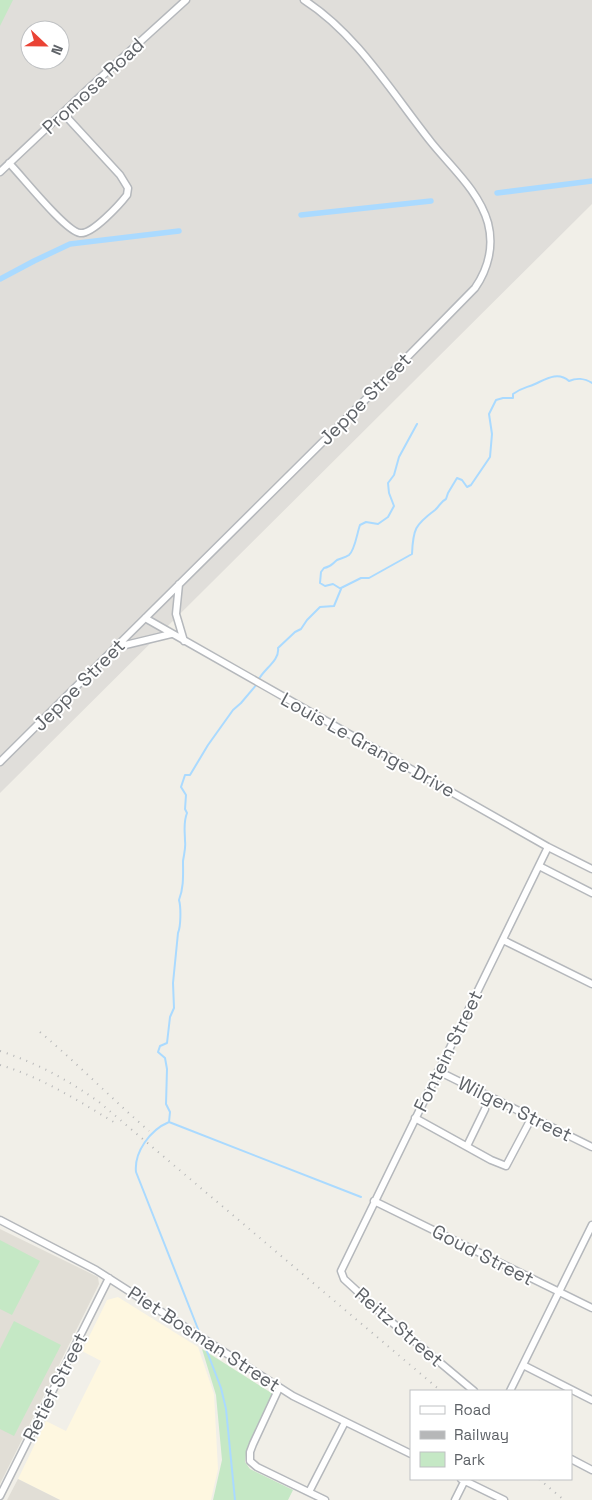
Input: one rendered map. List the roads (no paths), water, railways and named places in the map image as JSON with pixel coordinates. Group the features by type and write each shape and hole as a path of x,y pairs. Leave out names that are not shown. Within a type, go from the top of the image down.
{"street":[{"name":"Promosa Road","path":"0,172 186,0"},
{"name":"Jeppe Street","path":"0,762 372,394 475,288 482,278 489,257 490,240 484,212 459,174 349,40 321,13 304,0"},
{"path":"10,163 54,213 73,231 80,233 88,232 114,209 126,195 126,184 109,161 63,113"},
{"path":"179,584 176,614 184,642"},
{"name":"Louis Le Grange Drive","path":"145,618 184,642 548,847 592,869"},
{"path":"117,648 171,634"},
{"name":"Fontein Street","path":"348,1254 548,847"},
{"path":"539,866 592,893"},
{"path":"503,940 592,984"},
{"name":"Wilgen Street","path":"438,1071 592,1146"},
{"path":"467,1146 485,1109"},
{"path":"416,1118 506,1166 532,1117"},
{"name":"Goud Street","path":"374,1201 558,1293 592,1308"},
{"name":"Piet Bosman Street","path":"0,1220 96,1270 293,1396 410,1454"},
{"path":"510,1390 592,1225"},
{"name":"Reitz Street","path":"348,1254 341,1270 341,1275 344,1279 382,1314 473,1390"},
{"name":"Retief Street","path":"0,1496 109,1278"},
{"path":"523,1365 592,1400"},
{"path":"280,1388 250,1452 250,1461 257,1467 324,1500"},
{"path":"309,1492 345,1422"},
{"path":"572,1460 592,1470"},
{"path":"455,1500 463,1480 504,1500"}],"waterway":[{"path":"497,193 592,181"},
{"path":"301,215 431,201"},
{"path":"0,279 70,244 179,231"},
{"path":"341,588 361,578 369,578 412,554 416,528 446,499 457,478 462,480 467,487 471,485 490,457 492,434 489,414 496,400 513,398 513,394 519,390 556,376 569,381 583,379 592,383"},
{"path":"259,679 277,656 278,648 295,632 301,629 320,607 334,606 341,589 333,584 325,586 320,583 321,572 324,568 351,553 360,525 366,522 378,524 388,517 394,506 389,493 388,483 394,475 399,457 417,424"},
{"path":"169,1122 170,1112 166,1104 167,1069 165,1058 158,1052 160,1046 167,1043 170,1017 174,1008 173,983 180,921 179,900 183,876 187,813 185,809 186,795 181,787 185,775 190,775 208,745 233,710 257,684"},
{"path":"200,1334 136,1172 136,1164 141,1150 145,1142 156,1130 169,1122 361,1197"},
{"path":"203,1341 221,1388 226,1409 235,1500"}],"railway":[{"path":"40,1032 149,1131"},
{"path":"0,1051 52,1073 76,1086 99,1102 440,1390"},
{"path":"0,1065 46,1083 117,1124"},
{"path":"540,1480 564,1500"}]}
